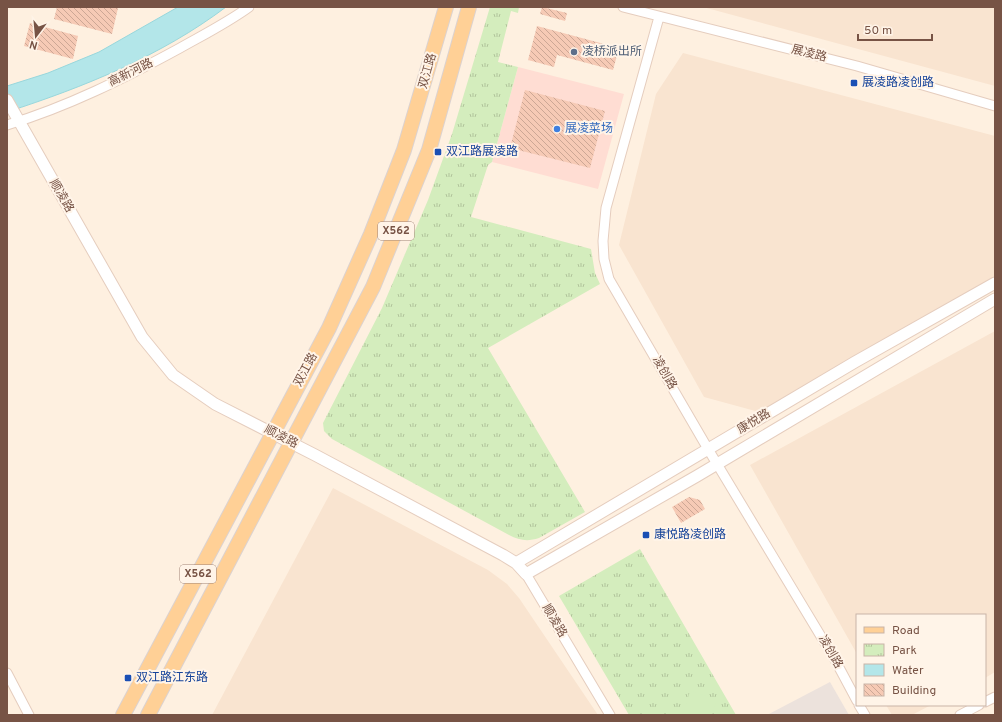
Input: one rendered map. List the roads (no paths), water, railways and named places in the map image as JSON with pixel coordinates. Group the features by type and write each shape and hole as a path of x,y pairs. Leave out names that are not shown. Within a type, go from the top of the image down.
{"main road":[{"name":"双江路","path":"124,715 272,433 329,328 382,207 404,150 446,7"},
{"name":"双江路","path":"148,715 373,287 417,182 428,150 469,7"}],"street":[{"name":"高新河路","path":"7,125 69,102 145,67 222,24 249,7"},
{"name":"展凌路","path":"622,7 857,66 995,106"},
{"name":"凌创路","path":"659,17 606,208 603,224 604,259 609,279 708,449 834,658 856,699"},
{"name":"顺凌路","path":"7,100 142,337 173,374 215,404 292,443 516,563 526,574 610,715"},
{"name":"康悦路","path":"516,563 855,362 995,283"},
{"name":"康悦路","path":"526,574 717,464 995,299"},
{"path":"7,673 22,705 29,715"},
{"path":"986,701 995,696"},
{"path":"860,706 865,715"},
{"path":"960,715 977,706"}],"water":[{"path":"178,7 226,7 175,41 121,68 65,92 7,112 7,86 48,73 99,52"}],"place":[{"name":"凌桥派出所","path":"574,52"},
{"name":"展凌路凌创路","path":"854,83"},
{"name":"展凌菜场","path":"557,129"},
{"name":"双江路展凌路","path":"438,152"},
{"name":"康悦路凌创路","path":"646,535"},
{"name":"双江路江东路","path":"128,678"}]}
